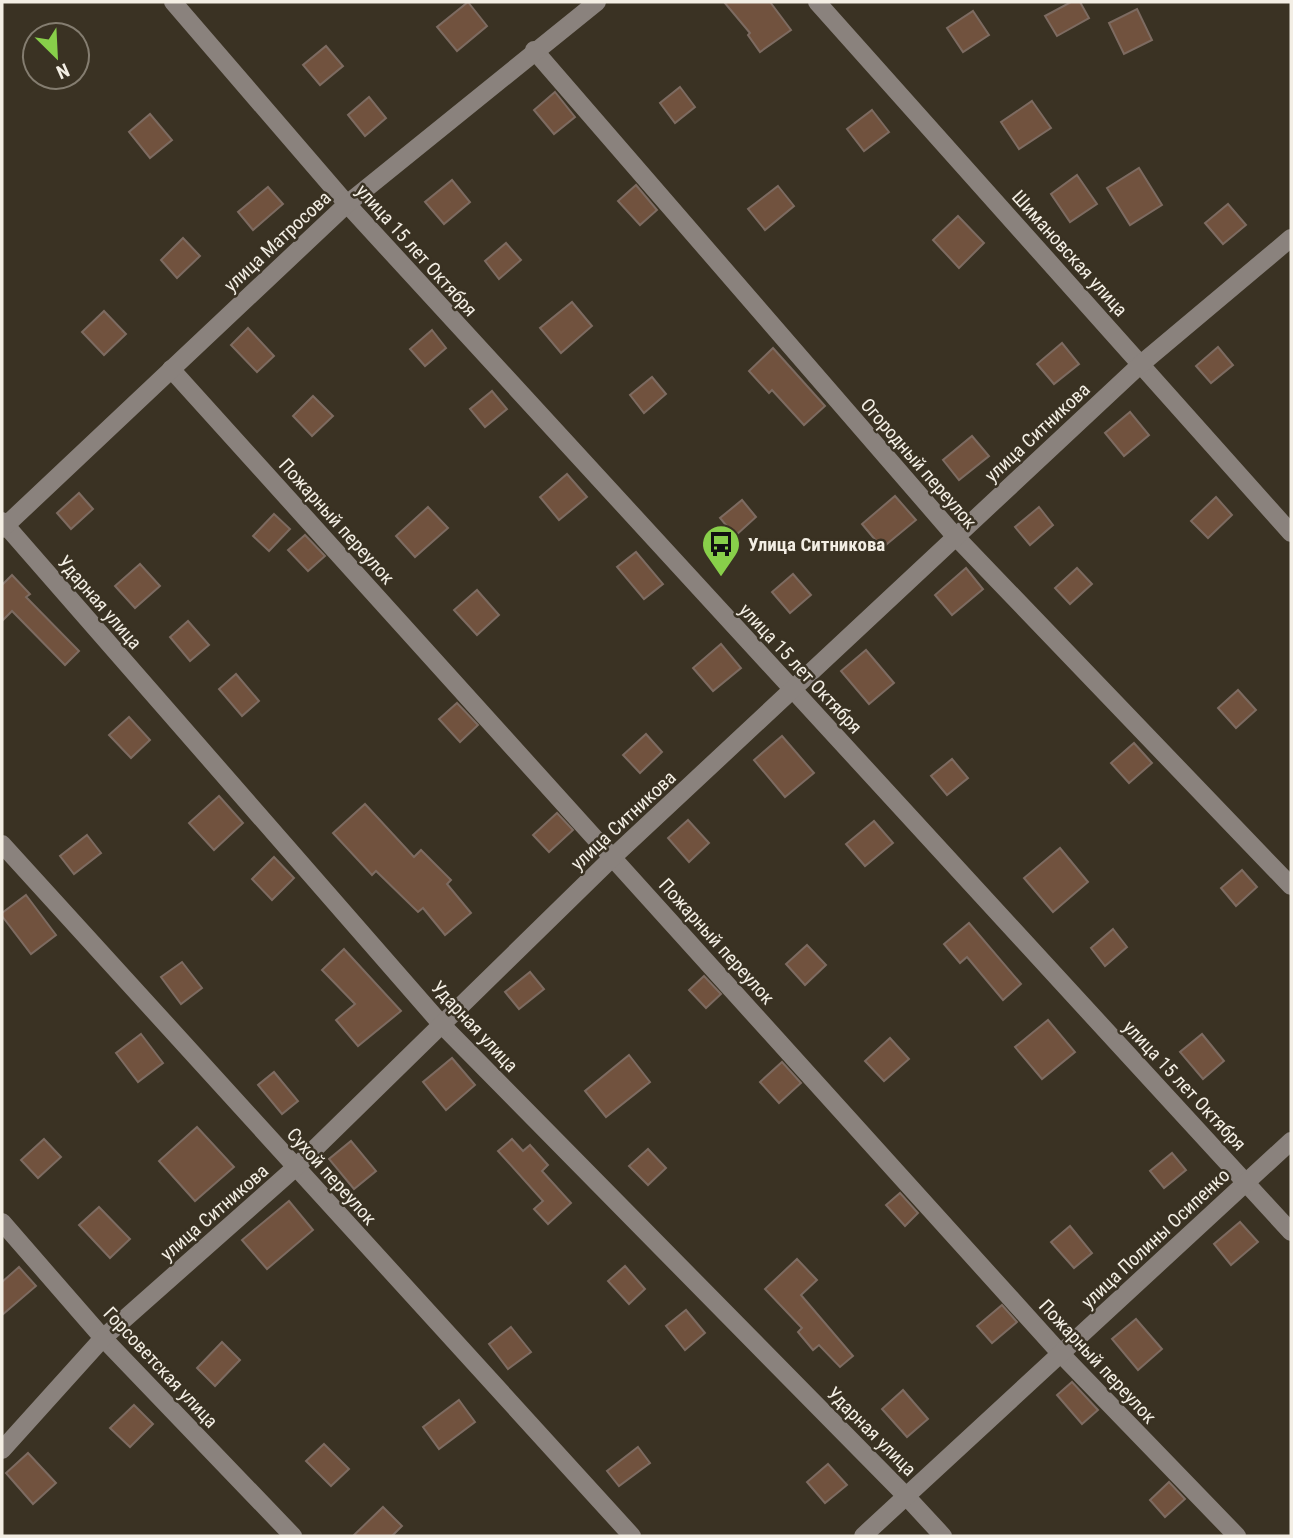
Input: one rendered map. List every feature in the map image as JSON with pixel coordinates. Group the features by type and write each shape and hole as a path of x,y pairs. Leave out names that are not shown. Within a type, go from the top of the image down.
{"street":[{"name":"улица 15 лет Октября","path":"173,2 347,204 1291,1232"},
{"name":"улица Матросова","path":"3,525 347,204 534,50 597,2"},
{"name":"Шимановская улица","path":"817,2 1291,533"},
{"name":"Огородный переулок","path":"534,50 954,536 1291,886"},
{"name":"улица Ситникова","path":"2,1450 103,1338 296,1167 613,857 954,536 1140,364 1291,238"},
{"name":"Пожарный переулок","path":"172,369 1060,1353 1237,1536"},
{"name":"Ударная улица","path":"3,525 442,1025 943,1536"},
{"name":"Сухой переулок","path":"2,844 632,1536"},
{"name":"улица Полины Осипенко","path":"863,1536 1291,1141"},
{"name":"Горсоветская улица","path":"2,1222 103,1338 293,1536"}],"building":[{"path":"468,2 487,26 457,51 437,27"},
{"path":"724,2 770,2 791,30 760,52 748,35 750,33"},
{"path":"1071,2 1080,2 1089,18 1057,36 1045,16"},
{"path":"1137,9 1152,40 1124,54 1109,23"},
{"path":"973,11 989,35 963,52 947,28"},
{"path":"326,46 343,66 320,85 303,65"},
{"path":"680,87 695,107 675,123 660,103"},
{"path":"555,92 575,117 554,134 534,110"},
{"path":"369,97 386,118 365,136 348,115"},
{"path":"1032,101 1051,128 1019,149 1001,122"},
{"path":"872,110 889,132 864,151 847,129"},
{"path":"150,114 172,140 150,158 129,132"},
{"path":"1139,168 1162,205 1130,225 1107,188"},
{"path":"1077,175 1097,204 1070,222 1051,194"},
{"path":"452,180 470,202 444,224 425,202"},
{"path":"636,185 657,210 640,225 618,201"},
{"path":"778,186 794,206 765,230 748,209"},
{"path":"268,187 283,204 253,230 238,212"},
{"path":"1228,204 1246,225 1223,244 1205,223"},
{"path":"958,216 984,243 959,268 933,240"},
{"path":"183,238 200,256 177,278 161,260"},
{"path":"506,243 521,260 499,279 485,261"},
{"path":"572,302 592,326 561,353 540,328"},
{"path":"104,311 126,334 104,355 82,332"},
{"path":"248,328 274,356 257,372 231,345"},
{"path":"432,330 446,348 425,366 410,349"},
{"path":"1062,343 1079,364 1054,384 1037,364"},
{"path":"1218,347 1233,365 1211,383 1196,366"},
{"path":"773,348 825,406 804,425 772,390 769,393 749,371"},
{"path":"652,377 666,394 644,413 630,395"},
{"path":"492,391 507,409 485,427 470,409"},
{"path":"313,396 333,416 312,436 293,416"},
{"path":"1130,412 1149,435 1124,456 1105,433"},
{"path":"972,436 989,456 959,480 943,460"},
{"path":"567,474 587,497 559,520 540,497"},
{"path":"79,493 93,509 71,529 57,513"},
{"path":"895,496 916,520 882,548 862,524"},
{"path":"1216,497 1232,515 1208,538 1191,521"},
{"path":"742,500 756,517 735,536 720,518"},
{"path":"428,507 448,528 415,557 396,536"},
{"path":"1039,507 1053,525 1030,545 1015,527"},
{"path":"274,514 290,529 269,551 253,536"},
{"path":"305,535 325,556 308,571 288,550"},
{"path":"636,552 663,584 644,599 617,567"},
{"path":"140,564 160,586 135,608 115,586"},
{"path":"966,568 983,589 952,615 935,595"},
{"path":"1077,568 1092,584 1070,604 1055,588"},
{"path":"793,574 811,595 790,613 772,592"},
{"path":"12,575 30,594 26,597 79,651 65,665 12,611 2,621 2,585"},
{"path":"477,590 499,615 477,635 454,610"},
{"path":"188,621 209,645 190,661 170,637"},
{"path":"721,644 741,668 713,691 693,668"},
{"path":"866,650 894,683 869,704 841,671"},
{"path":"236,674 259,701 242,716 219,689"},
{"path":"1238,690 1256,710 1236,728 1218,708"},
{"path":"457,703 478,725 460,742 439,719"},
{"path":"129,717 150,740 131,758 109,735"},
{"path":"646,734 662,752 640,773 623,755"},
{"path":"782,736 814,773 785,797 754,760"},
{"path":"1134,743 1152,763 1129,783 1111,763"},
{"path":"952,759 968,778 947,795 931,776"},
{"path":"219,796 243,823 214,850 189,823"},
{"path":"365,804 414,857 421,850 451,880 447,884 471,913 445,935 423,908 418,912 376,871 372,875 333,833"},
{"path":"557,813 573,830 549,852 533,835"},
{"path":"688,820 709,843 689,862 668,838"},
{"path":"874,821 893,843 865,866 846,844"},
{"path":"87,835 101,853 74,874 60,856"},
{"path":"1060,848 1088,882 1053,912 1024,878"},
{"path":"274,857 294,878 272,900 252,879"},
{"path":"1242,870 1257,887 1236,906 1221,888"},
{"path":"26,895 56,935 31,954 2,916 2,913"},
{"path":"969,923 1021,984 1003,1000 967,957 960,963 944,944"},
{"path":"1113,929 1127,947 1105,966 1091,948"},
{"path":"807,945 826,965 805,985 786,964"},
{"path":"344,949 401,1011 358,1046 336,1020 355,1004 322,970"},
{"path":"182,962 202,988 181,1004 161,977"},
{"path":"530,972 544,989 519,1009 505,992"},
{"path":"704,976 721,994 706,1008 689,990"},
{"path":"1048,1020 1075,1052 1042,1079 1015,1047"},
{"path":"141,1034 163,1063 138,1082 116,1053"},
{"path":"1202,1034 1224,1061 1203,1079 1180,1052"},
{"path":"890,1038 909,1059 884,1081 865,1061"},
{"path":"629,1055 650,1082 606,1117 585,1091"},
{"path":"452,1058 475,1085 446,1110 423,1082"},
{"path":"782,1062 801,1083 779,1103 760,1082"},
{"path":"274,1072 298,1101 282,1114 258,1085"},
{"path":"197,1127 234,1167 195,1201 159,1161"},
{"path":"44,1139 61,1157 38,1178 21,1160"},
{"path":"512,1139 523,1151 530,1145 548,1165 542,1171 571,1203 548,1224 534,1209 543,1201 498,1151"},
{"path":"351,1141 376,1171 354,1189 329,1159"},
{"path":"648,1149 666,1168 648,1185 629,1166"},
{"path":"1172,1153 1186,1170 1164,1188 1150,1171"},
{"path":"900,1193 918,1213 905,1226 886,1205"},
{"path":"289,1201 313,1230 267,1269 242,1240"},
{"path":"99,1207 130,1239 110,1258 79,1225"},
{"path":"1240,1222 1258,1242 1231,1265 1214,1244"},
{"path":"1070,1226 1092,1253 1074,1268 1051,1242"},
{"path":"797,1259 817,1280 801,1295 853,1356 840,1367 819,1345 813,1350 798,1332 802,1328 765,1289"},
{"path":"625,1266 645,1289 629,1304 608,1281"},
{"path":"19,1267 36,1286 2,1315 2,1282"},
{"path":"1002,1305 1017,1322 992,1343 977,1326"},
{"path":"686,1310 705,1333 685,1350 666,1326"},
{"path":"1136,1319 1162,1349 1138,1370 1112,1339"},
{"path":"511,1327 531,1352 508,1369 489,1344"},
{"path":"222,1342 240,1360 215,1386 197,1368"},
{"path":"1072,1382 1098,1410 1082,1424 1057,1395"},
{"path":"903,1390 928,1419 907,1437 882,1409"},
{"path":"459,1400 475,1422 439,1449 423,1427"},
{"path":"134,1405 153,1424 130,1447 110,1428"},
{"path":"324,1444 349,1469 331,1486 306,1461"},
{"path":"638,1447 650,1463 619,1486 607,1471"},
{"path":"28,1453 56,1483 33,1504 6,1473"},
{"path":"828,1464 847,1485 825,1503 807,1482"},
{"path":"1169,1482 1185,1499 1165,1517 1150,1500"},
{"path":"383,1507 402,1526 392,1536 353,1536"}],"place":[{"name":"Улица Ситникова","path":"721,578"}]}
